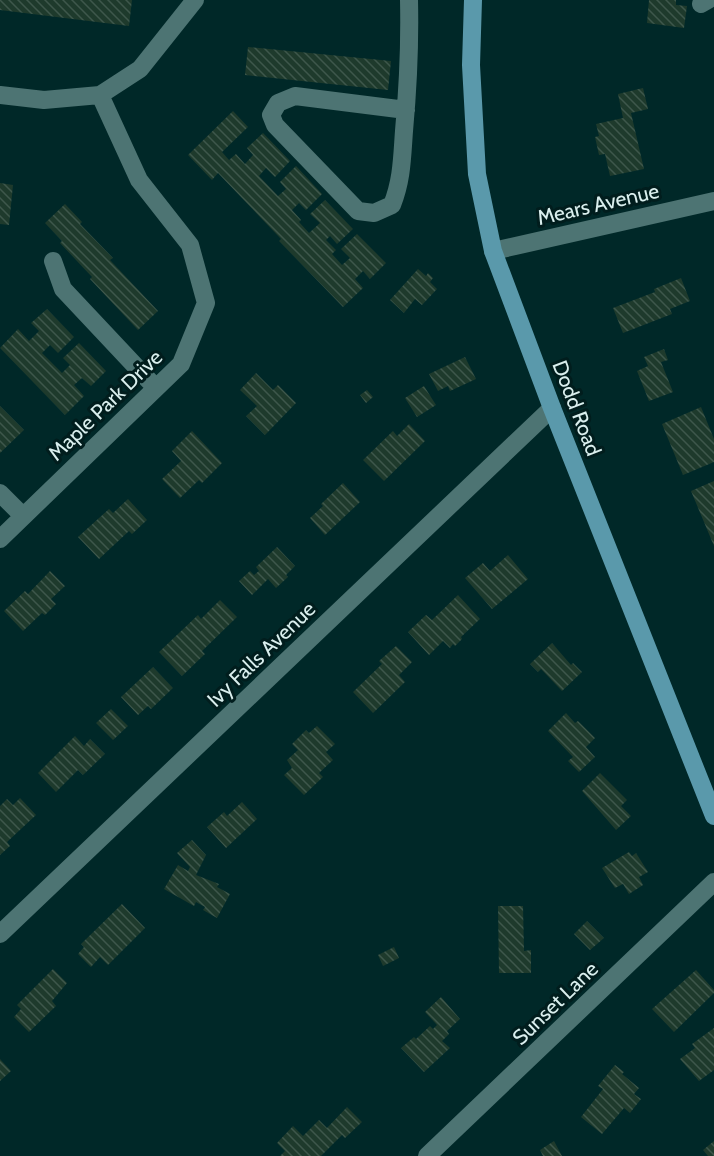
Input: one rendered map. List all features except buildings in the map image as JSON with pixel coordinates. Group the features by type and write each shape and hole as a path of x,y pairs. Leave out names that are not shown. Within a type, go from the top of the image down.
{"main road":[{"name":"Dodd Road","path":"473,0 471,65 477,174 493,251 552,408 714,816"}],"street":[{"path":"0,95 44,100 100,95 140,69 195,0"},
{"path":"406,110 295,96 278,103 271,115 275,125 358,211 374,213 392,205 400,186 410,63 409,0"},
{"name":"Maple Park Drive","path":"0,539 181,364 206,303 190,245 139,180 100,95"},
{"name":"Mears Avenue","path":"493,251 714,201"},
{"path":"53,261 63,289 156,388"},
{"name":"Ivy Falls Avenue","path":"0,934 552,408"},
{"path":"0,493 23,516"},
{"name":"Sunset Lane","path":"427,1156 714,882"}]}
